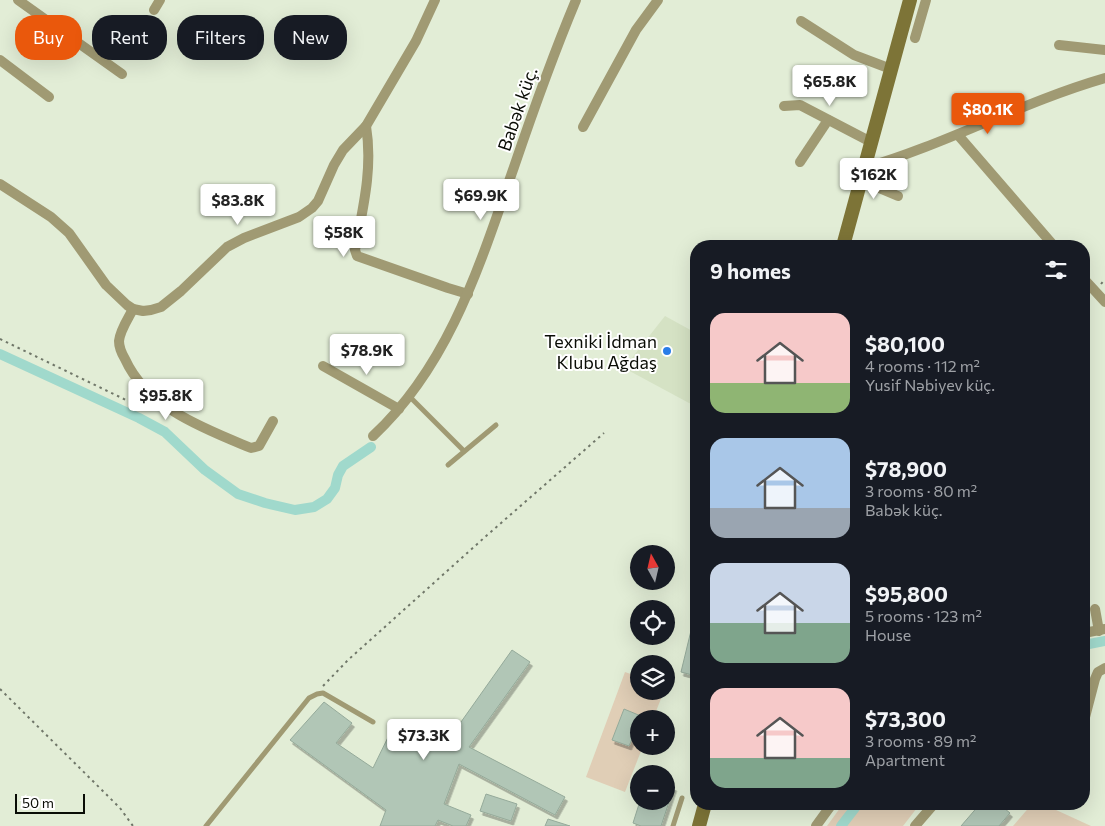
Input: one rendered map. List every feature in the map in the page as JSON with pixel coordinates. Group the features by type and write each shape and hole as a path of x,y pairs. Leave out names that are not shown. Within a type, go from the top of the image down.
{"main road":[{"path":"845,240 910,0"},
{"path":"699,826 703,810"}],"street":[{"path":"18,0 122,74"},
{"path":"154,10 160,0"},
{"path":"0,184 51,217 69,233 106,285 133,309 151,310 160,307 227,247 244,238 306,213 318,201 334,165 343,150 366,126 416,41 435,0"},
{"name":"Babək küç.","path":"372,436 410,397 433,362 456,320 468,294 546,74 576,0"},
{"path":"583,127 636,30 658,0"},
{"path":"915,38 926,0"},
{"path":"801,21 854,55 891,69"},
{"path":"1059,45 1105,50"},
{"path":"0,60 49,96"},
{"path":"862,174 1051,96 1105,78"},
{"path":"784,106 800,106 871,142"},
{"path":"800,162 828,120"},
{"path":"366,126 370,162 355,250 357,256 468,294"},
{"path":"958,135 1049,240"},
{"path":"862,174 898,196"},
{"path":"1090,286 1105,302"},
{"path":"133,309 122,330 119,342 121,351 130,371 158,400 176,414 251,448 259,446 273,421"},
{"path":"323,366 399,409"},
{"path":"1095,609 1102,630"},
{"path":"1090,698 1098,672 1105,668"},
{"path":"816,826 828,810"},
{"path":"915,826 929,810"}],"lane":[{"path":"410,397 464,451"},
{"path":"448,465 496,425"},
{"path":"206,826 310,698 316,694 323,693 374,722"},
{"path":"673,826 682,798"}],"path":[{"path":"0,339 126,400"},
{"path":"316,694 348,660 484,537 604,433"},
{"path":"0,689 120,808 133,826"}],"shaded area":[{"name":"Texniki İdman Klubu Ağdaş","path":"665,316 690,330 690,403 624,368"},
{"path":"625,672 630,674 630,700 660,700 657,710 630,710 630,755 639,755 636,765 630,765 630,779 625,792 586,777"},
{"path":"839,810 915,810 903,826 827,826"},
{"path":"1027,810 1056,810 1091,826 1013,826"}],"building":[{"path":"690,635 690,674 681,672"},
{"path":"512,650 530,662 469,747 565,797 555,815 459,764 444,804 471,815 466,826 453,826 438,820 435,826 380,826 386,810 290,740 324,702 352,723 336,743 373,768 395,723 444,746"},
{"path":"624,709 630,711 629,746 612,740"},
{"path":"486,794 517,804 511,821 480,811"},
{"path":"637,810 666,810 661,826 641,826 633,823"},
{"path":"975,810 1006,810 1010,813 999,826 961,826"},
{"path":"548,819 570,826 545,826"}],"waterway":[{"path":"0,354 139,418 165,432 205,470 238,494 265,503 295,510 314,507 327,499 335,488 338,475 343,466 371,447"},
{"path":"1090,644 1105,641"},
{"path":"841,826 853,810"}],"place":[{"name":"Texniki İdman Klubu Ağdaş","path":"667,351"}]}
